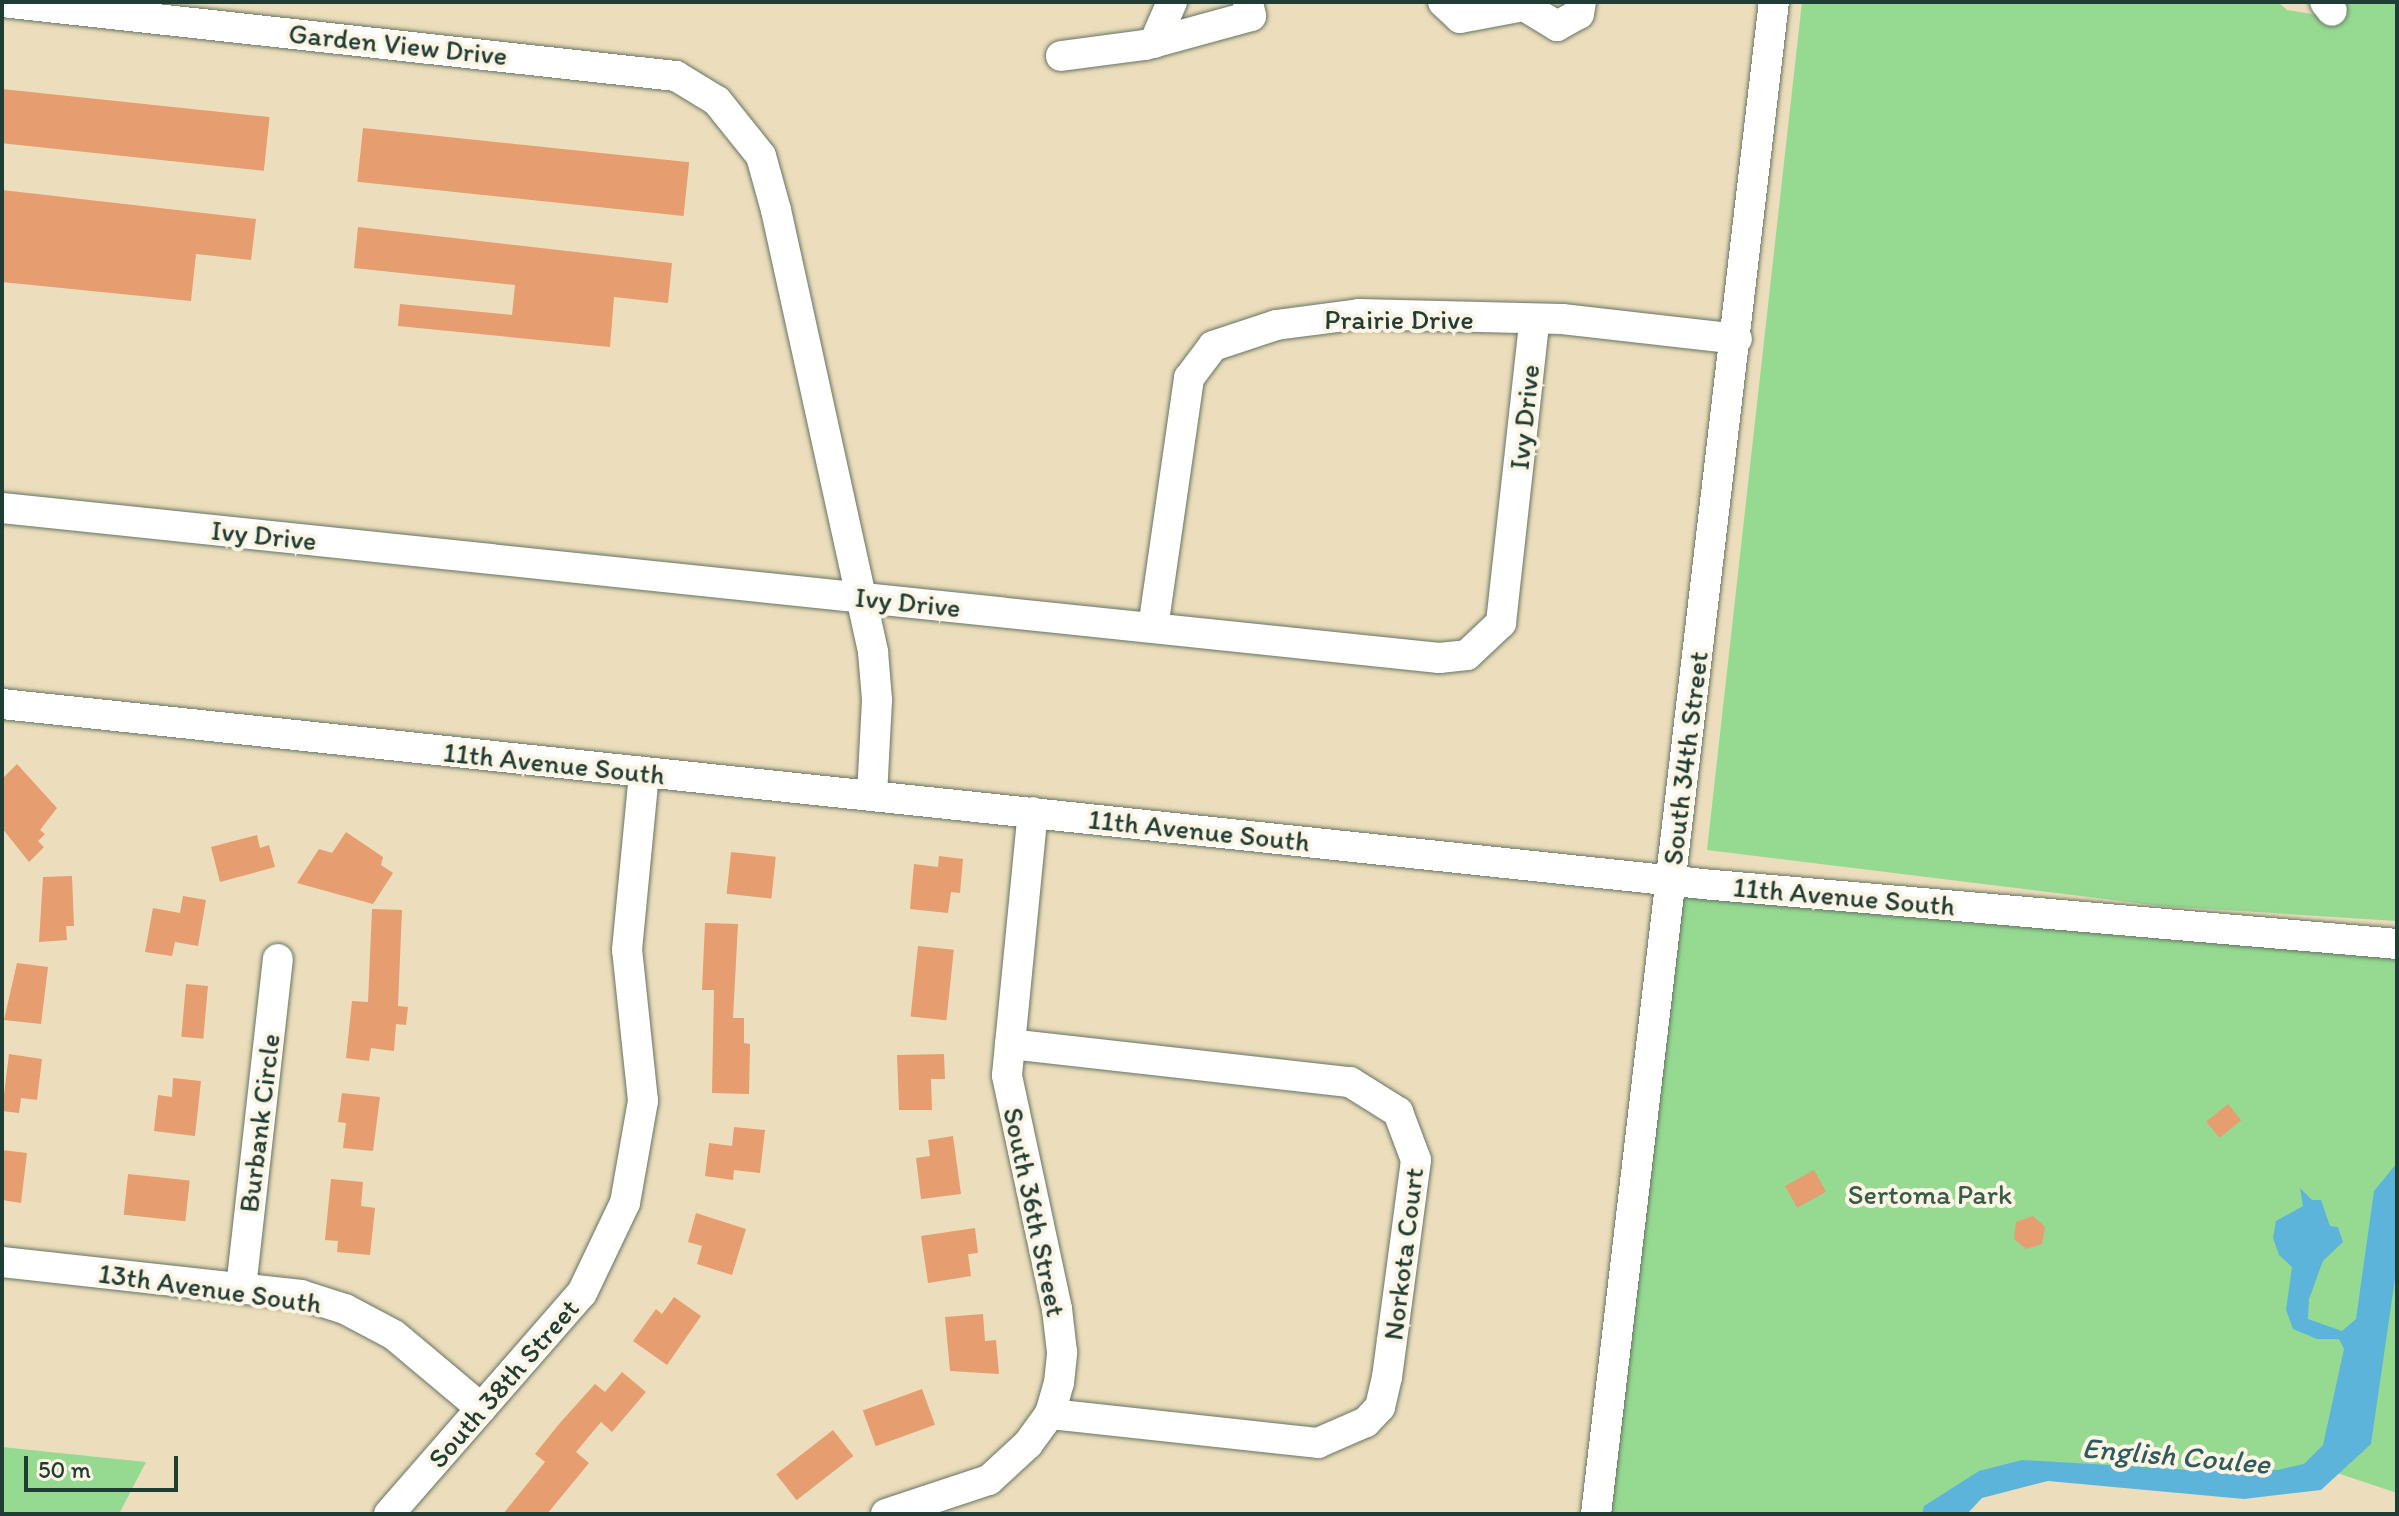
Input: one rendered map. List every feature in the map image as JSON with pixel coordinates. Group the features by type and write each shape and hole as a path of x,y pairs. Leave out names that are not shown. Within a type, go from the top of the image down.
{"street":[{"name":"Garden View Drive","path":"2,2 676,76 717,101 761,156 860,597"},
{"path":"1154,43 1172,2"},
{"path":"1061,56 1154,43 1251,16 1248,2"},
{"path":"1443,2 1460,18 1524,6 1557,26 1579,14 1581,2"},
{"name":"South 34th Street","path":"1596,1514 1737,339 1774,2"},
{"name":"Prairie Drive","path":"1153,628 1189,378 1213,346 1276,325 1359,314 1534,322 1562,319 1737,339"},
{"name":"Ivy Drive","path":"2,508 1439,658 1467,655 1488,640 1501,623 1534,322"},
{"path":"860,597 873,652 877,700 872,796"},
{"name":"11th Avenue South","path":"2,704 1670,880 2397,944"},
{"name":"South 38th Street","path":"389,1514 582,1293 625,1203 643,1101 627,950 644,772"},
{"name":"South 36th Street","path":"886,1514 989,1480 1028,1444 1050,1414 1062,1352 1007,1075 1033,812"},
{"name":"Burbank Circle","path":"241,1288 278,959"},
{"name":"Norkota Court","path":"1010,1044 1350,1082 1398,1112 1416,1160 1387,1377 1380,1407 1366,1422 1318,1443 1050,1414"},
{"name":"13th Avenue South","path":"2,1262 301,1295 374,1323 425,1358 481,1408"}],"green space":[{"path":"1802,2 2278,2 2287,10 2318,15 2328,2 2397,2 2397,921 2161,906 1707,850"},
{"name":"Sertoma Park","path":"1670,880 2397,944 2397,1493 2334,1472 2045,1466 1941,1514 1605,1514"},
{"path":"2,1447 146,1462 119,1514 2,1514"}],"water":[{"path":"2397,1163 2397,1265 2371,1444 2321,1490 2244,1499 2048,1481 1982,1498 1967,1514 1922,1514 1924,1506 1979,1471 2022,1460 2212,1471 2277,1470 2304,1464 2323,1445 2344,1349 2339,1339 2317,1339 2293,1329 2286,1310 2292,1267 2279,1255 2273,1238 2276,1221 2303,1206 2300,1188 2312,1200 2321,1200 2330,1226 2338,1227 2343,1242 2323,1261 2309,1299 2308,1319 2342,1331 2356,1319 2374,1191"}],"building":[{"path":"2,89 270,117 264,171 2,143"},
{"path":"363,128 689,162 684,216 357,182"},
{"path":"2,190 256,219 251,260 196,254 191,301 2,282"},
{"path":"358,227 672,263 668,303 614,297 610,347 398,326 400,304 512,315 515,285 354,268"},
{"path":"17,764 57,808 40,830 45,834 38,841 44,847 29,862 2,828 2,779"},
{"path":"346,832 383,857 381,865 393,873 373,904 297,883 319,849 332,853"},
{"path":"257,835 260,848 269,845 275,867 220,882 211,847"},
{"path":"731,852 776,857 771,898 727,894"},
{"path":"939,856 963,859 960,893 951,892 948,913 910,909 914,864 938,867"},
{"path":"72,876 74,926 66,926 67,940 39,942 43,877"},
{"path":"183,896 206,900 198,946 175,942 172,956 145,952 153,908 180,913"},
{"path":"372,909 402,910 398,1006 408,1007 406,1025 396,1024 394,1051 371,1048 369,1061 346,1058 352,1001 368,1002"},
{"path":"705,923 738,924 733,1018 744,1018 744,1043 750,1044 749,1094 712,1093 714,990 702,990"},
{"path":"918,946 954,950 946,1020 911,1017"},
{"path":"17,963 48,967 41,1024 4,1020"},
{"path":"186,984 208,986 203,1039 181,1037"},
{"path":"9,1054 42,1059 37,1100 21,1098 19,1113 2,1111"},
{"path":"944,1054 945,1079 931,1079 932,1110 899,1110 897,1055"},
{"path":"173,1078 201,1081 195,1136 154,1131 158,1095 172,1097"},
{"path":"342,1093 380,1097 373,1151 343,1148 346,1123 338,1122"},
{"path":"2228,1104 2241,1120 2219,1138 2206,1122"},
{"path":"734,1127 765,1130 760,1173 734,1170 733,1180 705,1176 709,1143 732,1146"},
{"path":"953,1136 961,1194 921,1199 916,1158 930,1156 928,1140"},
{"path":"2,1150 27,1153 21,1203 2,1200"},
{"path":"1814,1170 1826,1192 1797,1208 1785,1186"},
{"path":"128,1174 190,1180 185,1221 124,1215"},
{"path":"331,1179 363,1182 361,1206 375,1208 370,1255 337,1252 338,1241 325,1240"},
{"path":"696,1213 746,1229 732,1275 697,1264 702,1246 688,1242"},
{"path":"2033,1216 2045,1227 2042,1244 2026,1249 2014,1239 2016,1222"},
{"path":"975,1228 978,1253 968,1254 971,1276 928,1283 921,1236"},
{"path":"674,1297 701,1316 667,1365 633,1341 656,1309 662,1314"},
{"path":"983,1314 985,1341 996,1340 999,1374 950,1371 945,1317"},
{"path":"622,1372 646,1392 612,1432 601,1422 576,1452 589,1463 547,1514 503,1514 545,1462 535,1454 559,1424 595,1384 605,1392"},
{"path":"922,1389 935,1425 876,1446 863,1411"},
{"path":"833,1430 853,1456 797,1500 776,1474"}],"water label":[{"name":"English Coulee","path":"2176,1456"}]}
